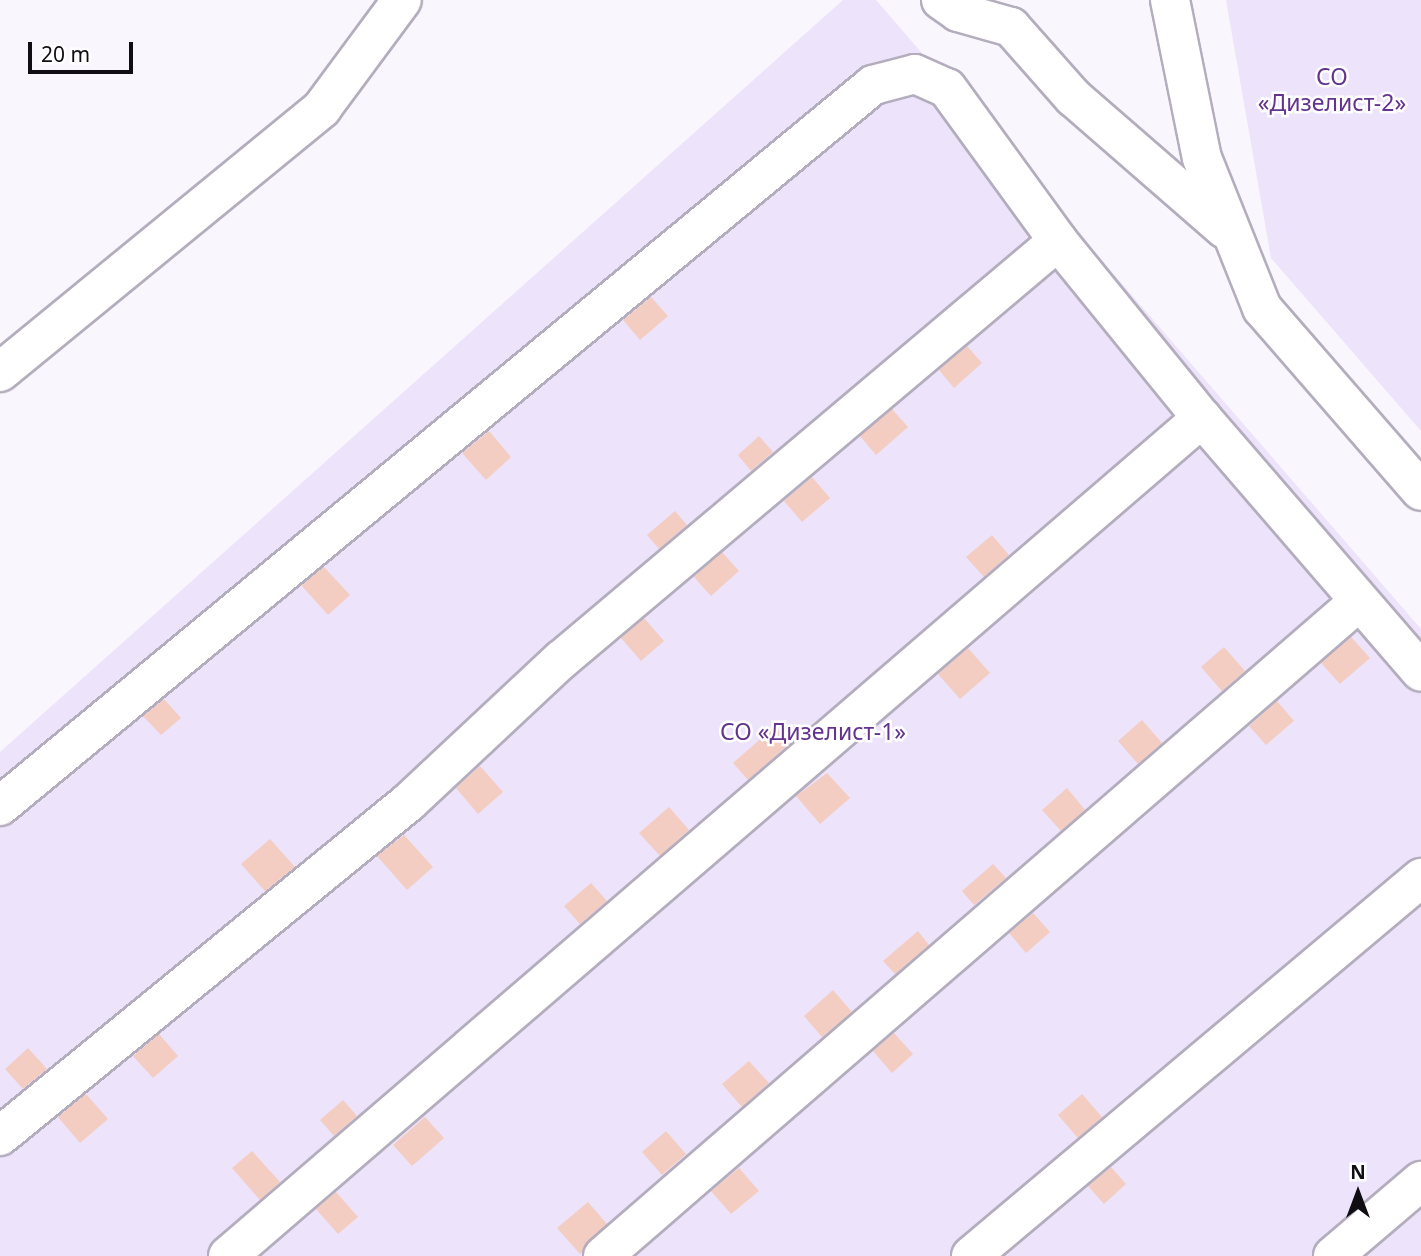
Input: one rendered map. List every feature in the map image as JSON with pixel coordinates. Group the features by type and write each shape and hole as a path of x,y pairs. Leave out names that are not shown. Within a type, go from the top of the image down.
{"lane":[{"path":"0,372 322,108 402,0"},
{"path":"941,0 958,12 1011,27 1073,97 1227,230"},
{"path":"1170,0 1202,158 1227,230 1262,308 1421,491"},
{"path":"0,806 873,85 915,74 947,88 1058,241 1357,603 1421,672"},
{"path":"0,1136 410,802 561,660 1058,241"},
{"path":"228,1256 1202,418"},
{"path":"603,1256 1357,603"},
{"path":"971,1256 1421,878"},
{"path":"1333,1256 1421,1181"}],"green space":[{"name":"СО «Дизелист-1»","path":"843,0 876,0 1421,629 1421,1256 0,1256 0,752"},
{"name":"СО «Дизелист-2»","path":"1226,0 1421,0 1421,431 1271,258"}],"building":[{"path":"651,297 668,316 640,340 623,320"},
{"path":"967,346 982,363 954,388 939,370"},
{"path":"892,409 908,427 876,455 860,436"},
{"path":"489,431 511,457 486,480 462,453"},
{"path":"759,436 773,452 751,471 738,455"},
{"path":"812,477 830,498 802,522 784,501"},
{"path":"675,511 687,525 659,549 647,535"},
{"path":"992,535 1009,555 984,577 966,557"},
{"path":"722,552 739,571 711,596 694,577"},
{"path":"324,567 350,595 328,615 301,585"},
{"path":"644,618 664,641 641,661 621,638"},
{"path":"1351,637 1370,658 1340,684 1321,663"},
{"path":"1224,647 1245,671 1222,691 1201,667"},
{"path":"968,648 990,673 960,699 938,674"},
{"path":"164,699 181,718 161,735 143,716"},
{"path":"1277,701 1294,721 1266,745 1249,726"},
{"path":"1142,720 1162,743 1138,764 1118,741"},
{"path":"775,726 790,743 748,780 733,763"},
{"path":"480,766 503,792 478,814 456,788"},
{"path":"827,773 850,798 820,824 796,796"},
{"path":"1067,788 1085,810 1061,831 1042,810"},
{"path":"669,807 689,830 660,856 639,833"},
{"path":"404,835 433,867 407,890 377,856"},
{"path":"270,839 295,867 265,891 241,864"},
{"path":"993,864 1006,878 974,905 962,891"},
{"path":"591,883 607,901 580,924 564,906"},
{"path":"1033,913 1050,932 1026,953 1009,933"},
{"path":"918,931 929,945 895,974 883,961"},
{"path":"833,990 852,1012 822,1037 804,1016"},
{"path":"894,1033 913,1054 892,1073 873,1051"},
{"path":"159,1034 178,1056 153,1078 133,1056"},
{"path":"28,1048 47,1069 23,1089 5,1069"},
{"path":"749,1061 769,1083 742,1107 722,1084"},
{"path":"86,1094 108,1119 80,1143 58,1117"},
{"path":"1082,1094 1102,1117 1078,1138 1058,1115"},
{"path":"343,1100 357,1116 334,1136 320,1120"},
{"path":"425,1117 444,1138 412,1166 393,1145"},
{"path":"666,1131 686,1154 662,1175 642,1152"},
{"path":"252,1151 280,1182 260,1200 232,1168"},
{"path":"1111,1167 1126,1184 1104,1204 1088,1186"},
{"path":"739,1168 759,1191 731,1214 711,1191"},
{"path":"336,1192 358,1217 338,1234 316,1209"},
{"path":"588,1202 607,1224 580,1254 557,1228"}]}
